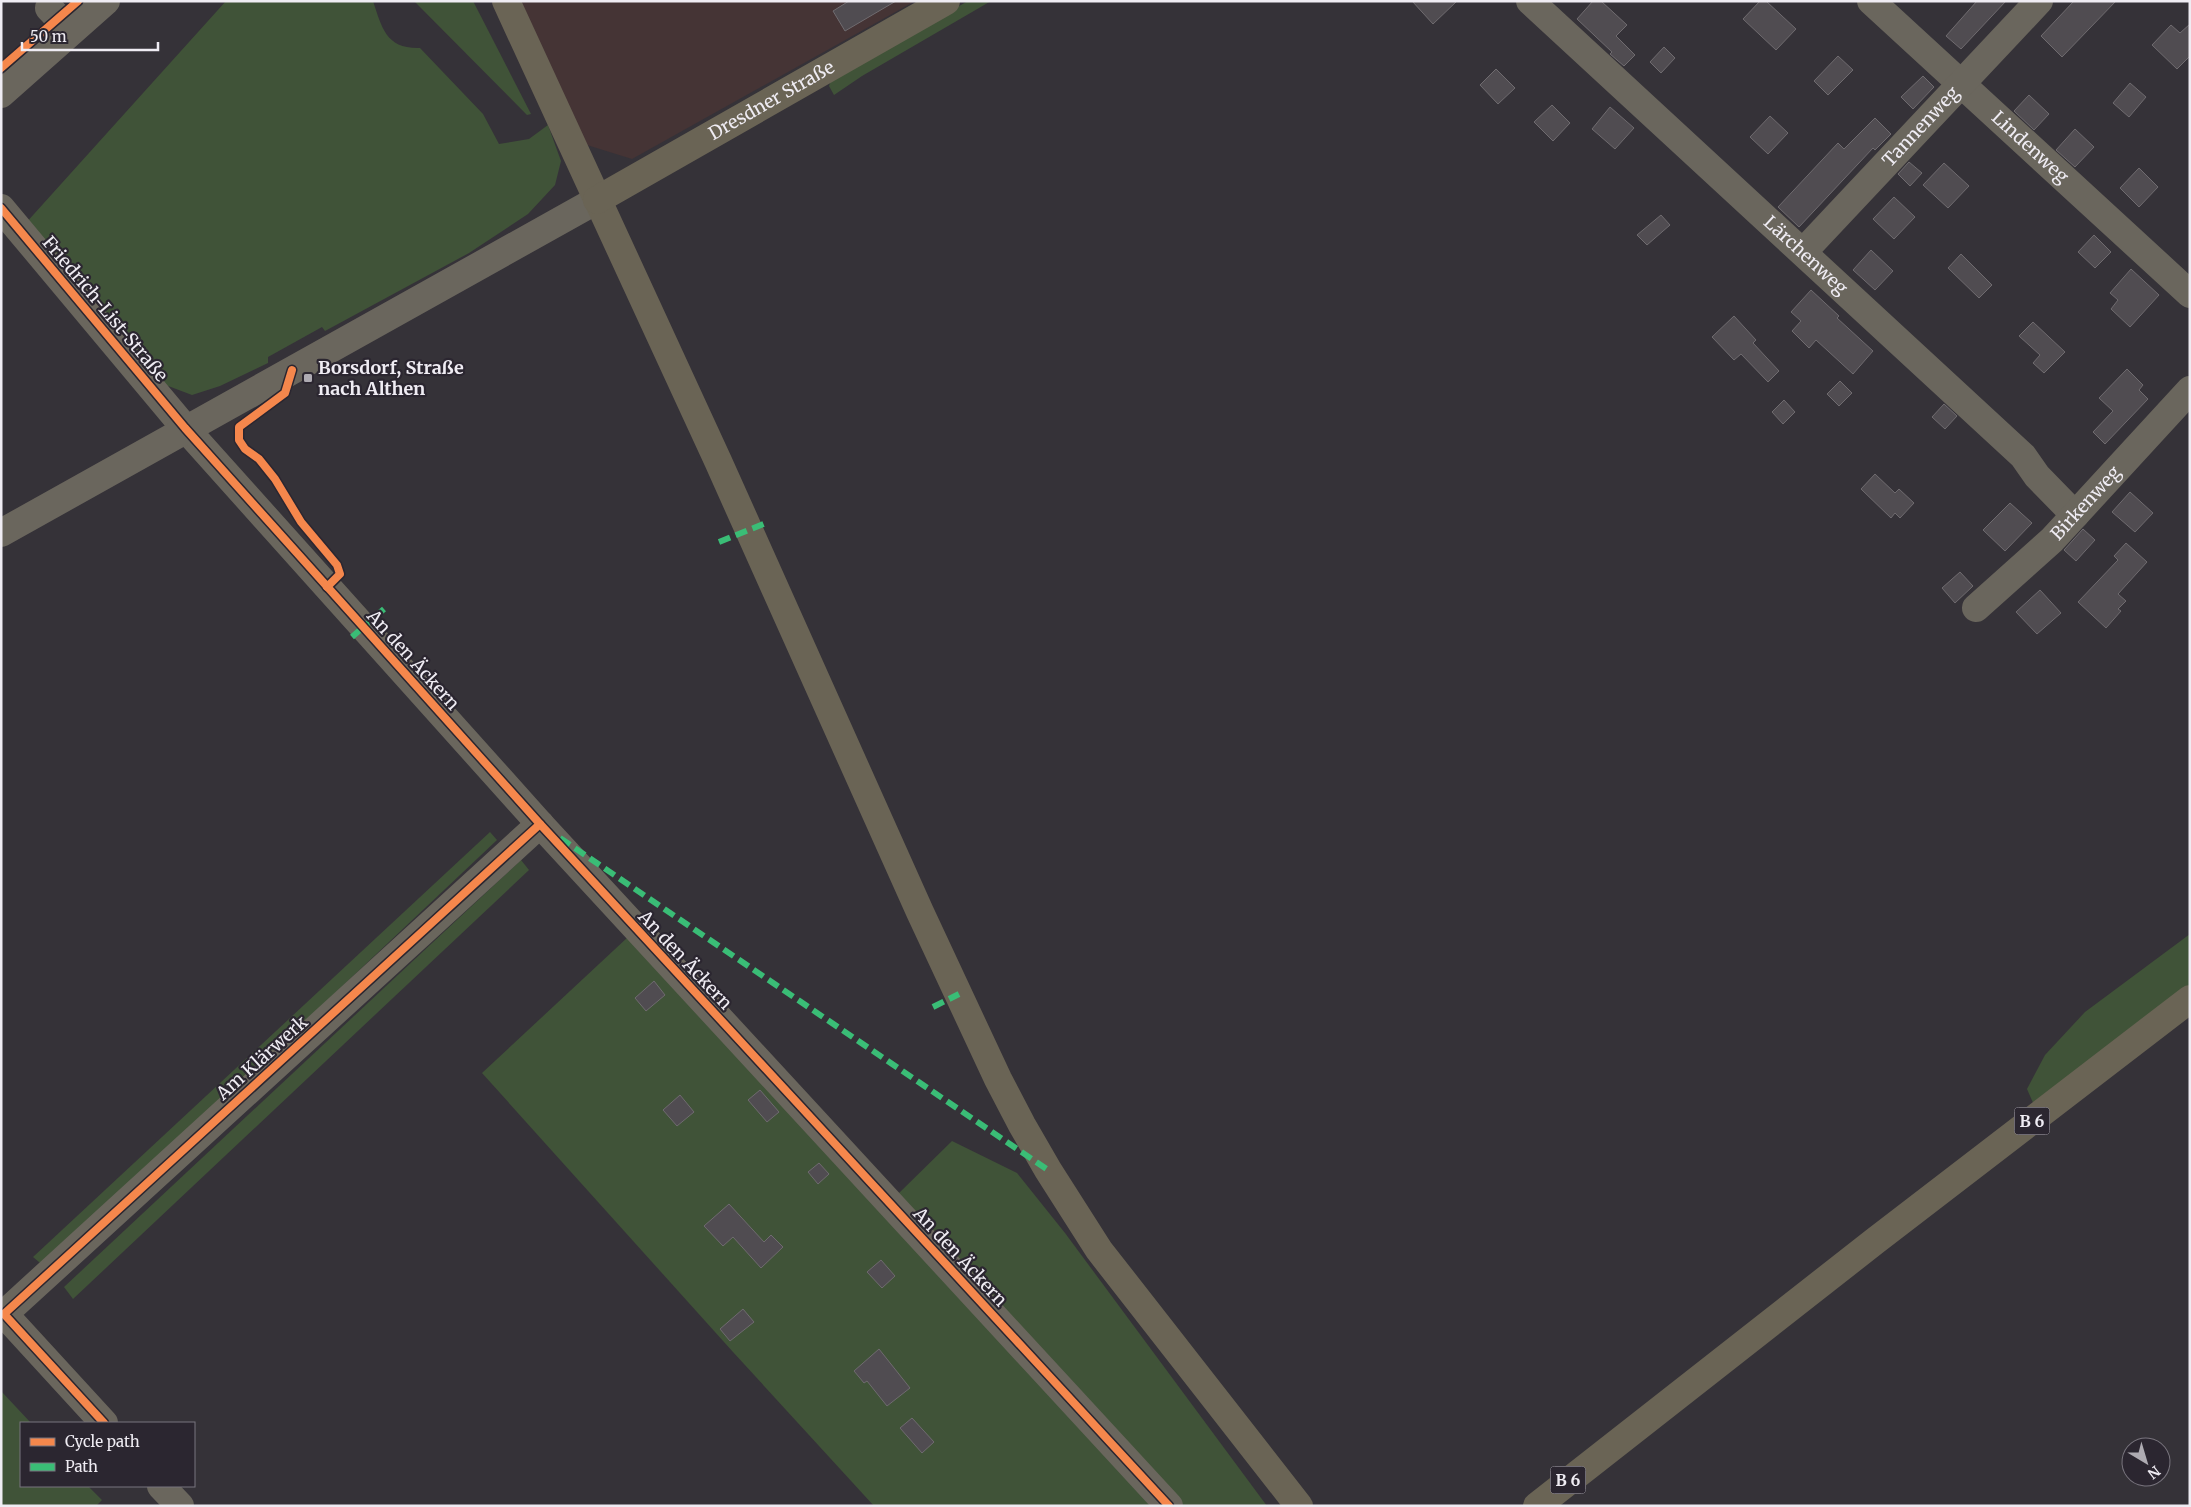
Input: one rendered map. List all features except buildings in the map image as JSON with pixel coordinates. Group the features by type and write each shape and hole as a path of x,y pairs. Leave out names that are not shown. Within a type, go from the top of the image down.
{"main road":[{"path":"506,1 718,461 928,928 1022,1125 1099,1250 1298,1502"},
{"name":"Dresdner Straße","path":"597,200 946,1"},
{"name":"B 6","path":"1537,1506 1836,1272 2190,1000"}],"street":[{"path":"1,94 106,1"},
{"name":"Lärchenweg","path":"1530,1 2023,456 2037,476 2075,515"},
{"name":"Lindenweg","path":"1871,1 2190,294"},
{"name":"Tannenweg","path":"1803,252 2039,1"},
{"path":"50,8 71,31"},
{"path":"1,533 185,428 597,200"},
{"name":"Friedrich-List-Straße","path":"1,208 185,428"},
{"name":"Birkenweg","path":"1976,608 2052,540 2190,390"},
{"name":"An den Äckern","path":"185,428 540,824 1168,1506"},
{"name":"Am Klärwerk","path":"103,1422 3,1313 540,824"},
{"path":"163,1487 180,1506"}],"shaded area":[{"path":"518,1 915,1 632,159 587,145"}],"green space":[{"path":"226,1 373,1 379,20 387,35 400,45 420,48 483,114 499,144 529,139 548,125 561,161 555,185 528,214 469,253 325,331 322,327 268,357 268,363 220,386 192,395 163,384 25,224"},
{"path":"414,1 473,1 531,114 527,115"},
{"path":"968,1 991,1 862,76 834,95 829,86 832,78"},
{"path":"490,832 497,840 45,1267 33,1257"},
{"path":"521,860 529,870 73,1299 64,1287"},
{"path":"2190,934 2190,992 2034,1105 2027,1089 2045,1055 2085,1012"},
{"path":"628,937 1156,1506 874,1506 482,1073"},
{"path":"952,1141 1017,1173 1065,1233 1267,1506 1184,1506 898,1194"},
{"path":"1,1391 30,1422 20,1422 20,1487 89,1487 102,1500 96,1506 1,1506"}],"marked path":[{"path":"719,542 766,523"},
{"path":"352,637 384,609"},
{"path":"560,838 1048,1170"},
{"path":"933,1007 959,994"}],"cycle path":[{"path":"1,68 78,1"},
{"path":"1,208 185,428 540,824 1169,1506"},
{"path":"292,370 285,393 239,427 239,440 245,449 259,459 275,479 301,522 337,565 340,574 327,587"},
{"path":"103,1422 4,1314 540,824"}],"place":[{"name":"Borsdorf, Straße nach Althen","path":"308,378"}]}
